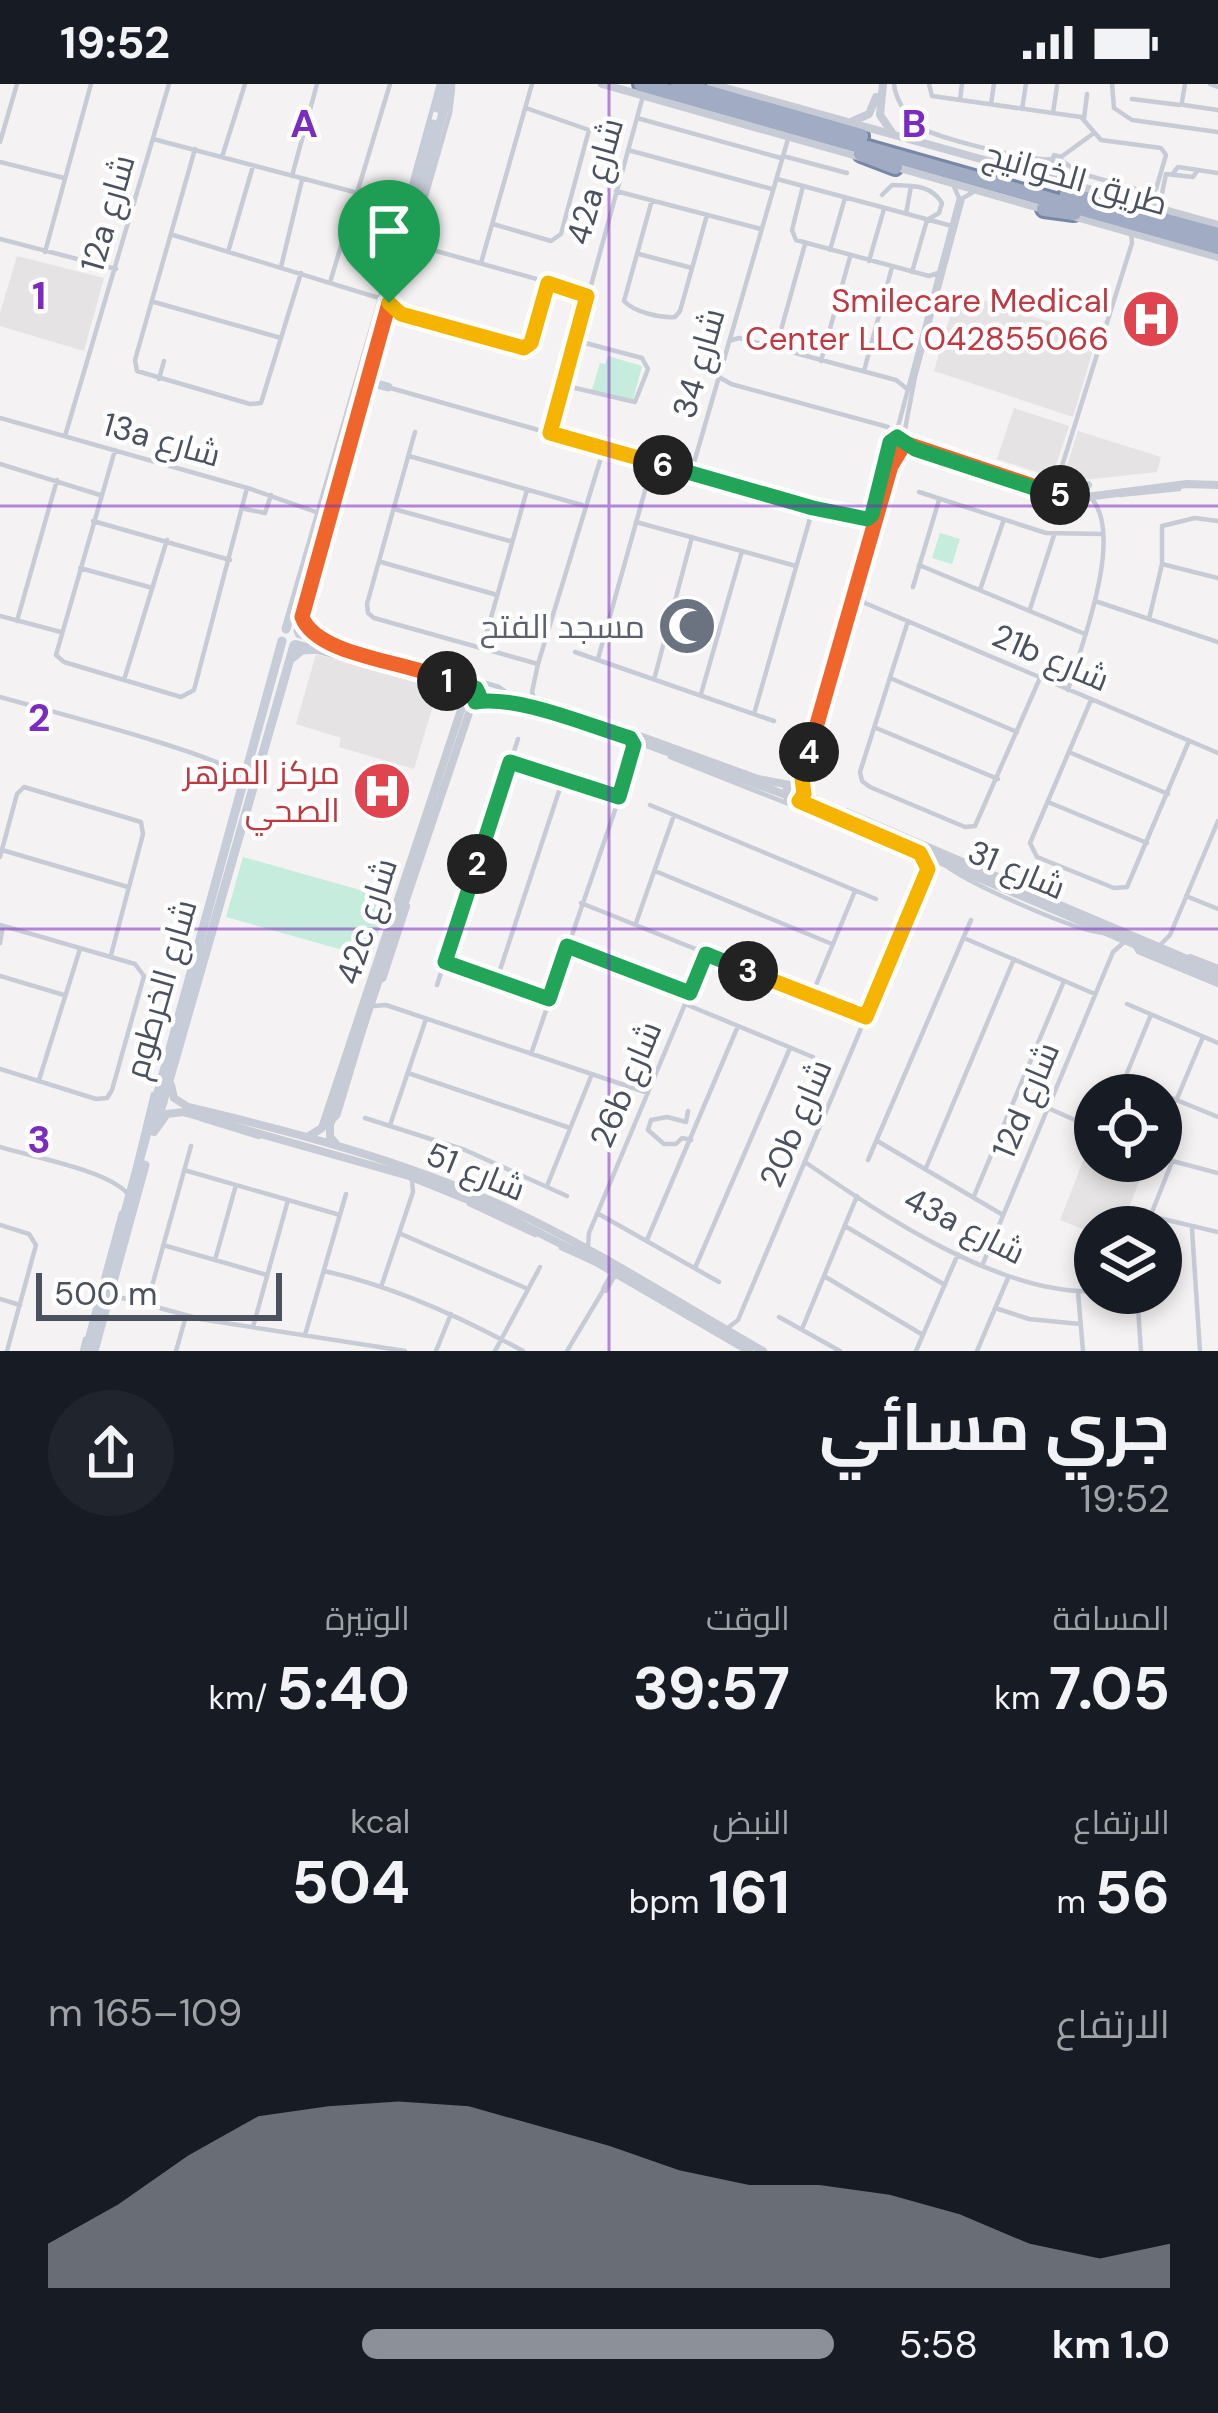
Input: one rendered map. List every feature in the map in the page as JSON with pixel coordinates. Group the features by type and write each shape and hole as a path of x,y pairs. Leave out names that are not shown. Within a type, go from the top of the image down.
{"highway":[{"name":"طريق الخوانيج","path":"693,85 1218,236"},
{"name":"طريق الخوانيج","path":"642,90 813,132 1218,247"},
{"path":"813,132 895,167"},
{"path":"1044,209 1117,218"}],"main road":[{"name":"شارع الخرطوم","path":"87,1343 129,1195 172,1072 189,978 278,670 306,600 370,373 390,275 446,84"},
{"name":"شارع الخرطوم","path":"295,637 318,525 410,231 446,84"},
{"path":"417,180 419,196"},
{"path":"372,341 364,378 370,373 388,387"},
{"path":"306,600 309,632 332,645"},
{"name":"شارع الخرطوم","path":"87,1343 112,1287 138,1168 188,1002 282,641 295,637"},
{"path":"278,670 298,652 320,649"},
{"path":"136,1182 145,1144"}],"street":[{"path":"0,142 17,84"},
{"path":"43,251 92,84"},
{"name":"12a شارع","path":"67,436 168,84"},
{"path":"224,157 245,84"},
{"path":"290,176 317,84"},
{"path":"446,84 454,97 421,216 410,231 418,246 587,295"},
{"path":"390,275 388,262 446,84"},
{"path":"481,264 532,84"},
{"path":"602,84 642,90 786,138 1218,257"},
{"path":"880,84 876,108 899,138"},
{"path":"894,84 896,95 920,128 1148,192 1155,190 1164,149 1106,142 1084,119 930,95 929,84"},
{"path":"960,100 962,84"},
{"path":"991,104 994,84"},
{"path":"1022,109 1026,84"},
{"path":"1112,84 1114,108 1132,120 1218,132"},
{"path":"1179,126 1185,84"},
{"path":"1210,84 1218,88"},
{"path":"693,85 1042,176"},
{"path":"333,282 390,86"},
{"path":"1054,113 1057,86"},
{"name":"42a شارع","path":"548,433 642,90"},
{"path":"1084,119 1088,94"},
{"path":"1132,99 1218,110"},
{"path":"843,121 860,121 876,108"},
{"path":"493,224 551,241 561,234 589,130 526,109"},
{"path":"637,118 847,172"},
{"path":"1042,176 1094,133"},
{"path":"153,138 358,195"},
{"name":"شارع 34","path":"692,474 786,138"},
{"path":"197,150 137,368 148,376 261,403 300,273"},
{"path":"628,150 772,189"},
{"path":"0,162 64,180"},
{"path":"226,252 251,165"},
{"path":"1042,176 1057,165"},
{"path":"1057,165 1160,209 1218,226"},
{"path":"1160,209 1164,178 1174,172 1193,177 1198,170 1218,173"},
{"path":"279,267 304,179"},
{"path":"775,179 950,225"},
{"path":"901,445 910,375 959,194 951,182"},
{"path":"882,195 892,184 928,189 940,199 940,212 927,220 912,272"},
{"path":"906,214 910,186"},
{"path":"803,187 792,236 912,272 929,276 939,272"},
{"path":"617,189 760,230"},
{"path":"796,791 901,445 914,377 964,195 981,190"},
{"path":"830,250 845,198"},
{"path":"652,200 625,296 629,307 666,317 680,311 706,215"},
{"path":"869,261 884,209"},
{"path":"950,225 952,244"},
{"path":"1046,492 1056,485 1136,233"},
{"path":"172,236 372,293 401,314 524,348 531,343 548,283"},
{"path":"0,239 115,272"},
{"path":"776,348 805,243"},
{"path":"403,255 418,246"},
{"path":"637,253 692,268"},
{"path":"821,361 850,256"},
{"path":"863,373 892,267"},
{"path":"929,276 935,284"},
{"path":"372,293 401,314"},
{"path":"152,304 281,340"},
{"path":"329,488 328,477 370,324 386,306"},
{"path":"733,327 740,338"},
{"path":"729,341 740,338 896,380 907,390"},
{"path":"562,384 635,402 649,366 642,358 574,340"},
{"path":"159,379 164,361"},
{"path":"896,380 910,375"},
{"path":"719,377 888,427"},
{"path":"362,398 374,387 388,387 813,508 859,519 872,515"},
{"name":"13a شارع","path":"0,418 311,508"},
{"path":"415,432 368,613 538,664"},
{"path":"796,791 890,442 1046,492 1090,500 1188,479 1218,485"},
{"path":"890,450 901,445 1054,498 1090,500 1186,484 1218,485"},
{"path":"596,446 597,463"},
{"path":"295,637 388,657 504,689 516,698 527,697 605,449"},
{"path":"113,450 58,656 177,696 187,695 194,685 249,489"},
{"path":"409,456 584,506"},
{"path":"598,659 653,462"},
{"path":"0,464 101,493"},
{"path":"15,621 55,480"},
{"path":"1056,485 1063,496"},
{"path":"1068,690 1102,563 1101,534 1088,485"},
{"path":"482,649 527,490"},
{"path":"919,492 1054,535 1101,534"},
{"path":"245,506 265,513 271,495"},
{"path":"913,587 939,499"},
{"path":"278,670 308,541 318,525 311,508 325,502"},
{"path":"754,714 813,508"},
{"path":"394,509 512,542"},
{"path":"1148,619 1162,564 1163,524 1195,518 1218,521"},
{"path":"94,519 230,557"},
{"path":"859,519 868,530"},
{"path":"980,590 1004,520"},
{"path":"636,522 796,566"},
{"path":"1030,611 1054,535"},
{"path":"655,677 692,537"},
{"path":"126,680 166,539"},
{"path":"701,694 742,551"},
{"path":"380,562 497,595"},
{"path":"1162,564 1218,578"},
{"path":"919,565 1085,634"},
{"path":"80,568 152,588"},
{"name":"21b شارع","path":"856,590 866,603 1218,753"},
{"path":"306,600 309,616 321,634 467,687 471,718 377,987 386,1005"},
{"path":"1095,602 1218,642"},
{"path":"851,607 866,603"},
{"path":"0,616 60,637"},
{"path":"908,621 860,772 862,781 964,826 975,826 1040,678"},
{"path":"295,637 320,649 430,681 469,703"},
{"path":"575,652 774,721"},
{"path":"890,678 1018,732"},
{"name":"شارع 31","path":"467,687 666,743 796,791 939,862 1218,976"},
{"path":"532,687 536,703"},
{"path":"469,703 478,691"},
{"path":"0,697 237,770 245,786"},
{"name":"شارع 31","path":"469,703 490,700 626,736 796,791 1218,976"},
{"path":"1091,700 1031,850 1057,865 1125,888 1189,741"},
{"name":"42c شارع","path":"297,1135 320,1132 469,703"},
{"name":"42c شارع","path":"324,1143 460,726"},
{"path":"876,728 998,779"},
{"path":"626,736 633,758"},
{"path":"437,985 518,739"},
{"path":"530,1054 633,758 648,744 744,788 917,852 926,874"},
{"path":"1069,752 1168,794"},
{"path":"237,770 253,758"},
{"path":"510,762 619,797"},
{"path":"497,979 563,779"},
{"path":"108,957 128,890 143,826 135,819 34,788 23,789 16,798 1,854 128,890"},
{"path":"1048,802 1147,843"},
{"path":"650,806 876,899"},
{"path":"826,806 1002,876 1142,936 1151,945 1170,935"},
{"path":"636,925 674,815"},
{"path":"1176,955 1170,935 1218,821"},
{"path":"939,862 939,857 971,867"},
{"name":"20b شارع","path":"738,1320 926,874 939,862"},
{"path":"655,871 832,944"},
{"path":"811,997 856,890"},
{"path":"1186,896 1218,909"},
{"path":"581,903 865,1019"},
{"path":"868,1160 971,920"},
{"path":"0,1069 106,1097 142,983 142,973 131,964 3,926 1,940"},
{"path":"1107,933 1113,952"},
{"path":"964,938 1095,994"},
{"name":"12d شارع","path":"982,1266 1113,952 1130,942"},
{"path":"567,946 690,993"},
{"path":"41,1081 78,948"},
{"name":"26b شارع","path":"590,1251 589,1233 706,954"},
{"path":"926,1168 1014,959"},
{"path":"445,962 549,999"},
{"path":"0,976 65,995"},
{"path":"138,1168 135,1156 189,978"},
{"path":"974,1196 1064,981"},
{"path":"685,1004 813,1058"},
{"path":"1127,1004 1218,1043"},
{"path":"343,1149 332,1141 330,1124 337,1118 368,1025 368,1012 386,1005 648,1093"},
{"path":"1127,1074 1151,1015"},
{"path":"390,1125 426,1019"},
{"path":"647,1240 738,1026"},
{"path":"1182,1087 1203,1036"},
{"path":"695,1268 790,1048"},
{"path":"172,1072 172,1094 188,1107"},
{"path":"408,1073 570,1128"},
{"path":"547,1186 592,1074"},
{"path":"331,1100 330,1109 335,1111"},
{"path":"176,1111 168,1107 170,1102 188,1107"},
{"path":"1182,1103 1218,1117"},
{"name":"شارع 51","path":"188,1107 324,1143 470,1192 590,1251 755,1349"},
{"path":"1048,1108 1074,1120"},
{"path":"154,1132 164,1117 176,1111"},
{"name":"شارع 51","path":"176,1111 405,1175 498,1211 755,1349"},
{"path":"686,1122 656,1118 648,1125 650,1135 664,1144 676,1144 682,1138 686,1122 688,1111"},
{"path":"197,1115 208,1123 405,1175 413,1192 383,1288"},
{"path":"365,1118 465,1150 567,1196"},
{"path":"279,1138 324,1143"},
{"path":"682,1138 691,1140"},
{"path":"877,1141 1003,1215"},
{"path":"147,1304 190,1146"},
{"path":"0,1147 119,1186 129,1195"},
{"name":"43a شارع","path":"804,1164 982,1266 1008,1278 1074,1291"},
{"path":"1182,1164 1218,1172"},
{"path":"184,1170 340,1215"},
{"path":"119,1186 136,1182"},
{"path":"413,1192 429,1184"},
{"path":"215,1260 236,1185"},
{"path":"307,1336 346,1194"},
{"path":"802,1329 859,1197"},
{"path":"253,1328 288,1200"},
{"path":"597,1213 719,1282"},
{"path":"0,1225 33,1238 35,1250 7,1351"},
{"path":"1182,1225 1218,1232"},
{"path":"844,1228 946,1284"},
{"path":"1192,1228 1200,1351"},
{"path":"575,1243 589,1233"},
{"path":"401,1234 529,1289"},
{"path":"163,1245 267,1275"},
{"path":"916,1351 959,1255"},
{"path":"600,1264 607,1279 604,1289"},
{"path":"495,1351 540,1267"},
{"path":"325,1269 453,1315 523,1351"},
{"path":"567,1351 620,1270 660,1291"},
{"path":"823,1278 923,1334"},
{"path":"977,1351 1008,1278"},
{"path":"112,1287 123,1298"},
{"path":"108,1301 123,1298 186,1316 405,1351"},
{"path":"0,1299 20,1305"},
{"path":"995,1309 1047,1322 1080,1324"},
{"path":"1079,1314 1083,1351"},
{"path":"1138,1314 1141,1351"},
{"path":"436,1351 453,1315"},
{"path":"176,1351 186,1316"},
{"path":"779,1317 841,1351"},
{"path":"696,1320 729,1336 738,1320"},
{"path":"738,1320 740,1333 755,1349"}],"shaded area":[{"path":"17,256 104,278 84,351 0,326"},
{"path":"957,292 1097,337 1073,417 934,371"},
{"path":"1014,408 1069,426 1052,477 997,459"},
{"path":"1078,431 1161,457 1157,472 1074,481 1063,478"},
{"path":"316,654 438,689 414,769 339,747 341,738 296,724"},
{"path":"1075,1182 1139,1182 1129,1206 1074,1206 1074,1226 1060,1220"}],"green space":[{"path":"608,356 642,366 633,400 592,390 600,363 605,364"},
{"path":"940,533 960,539 952,564 932,558"},
{"path":"243,857 388,898 371,958 226,917"}],"place":[{"name":"Smilecare Medical Center LLC 042855066","path":"1151,319"},
{"name":"مسجد الفتح","path":"687,626"},
{"name":"مركز المزهر الصحي","path":"382,791"}],"route":[{"path":"389,303 302,609 306,628 332,645 476,688 475,702 528,708 630,738 634,747 619,797 510,762 445,962 549,999 567,946 690,993 706,954 866,1017 928,869 920,853 799,801 804,797 803,775 891,466 905,443 915,449 1046,492 1063,496 1056,485 1046,492 1028,484 915,449 897,437 890,442 871,516 859,519 813,508 550,433 587,296 548,283 531,343 524,348 401,314 389,303"}]}
